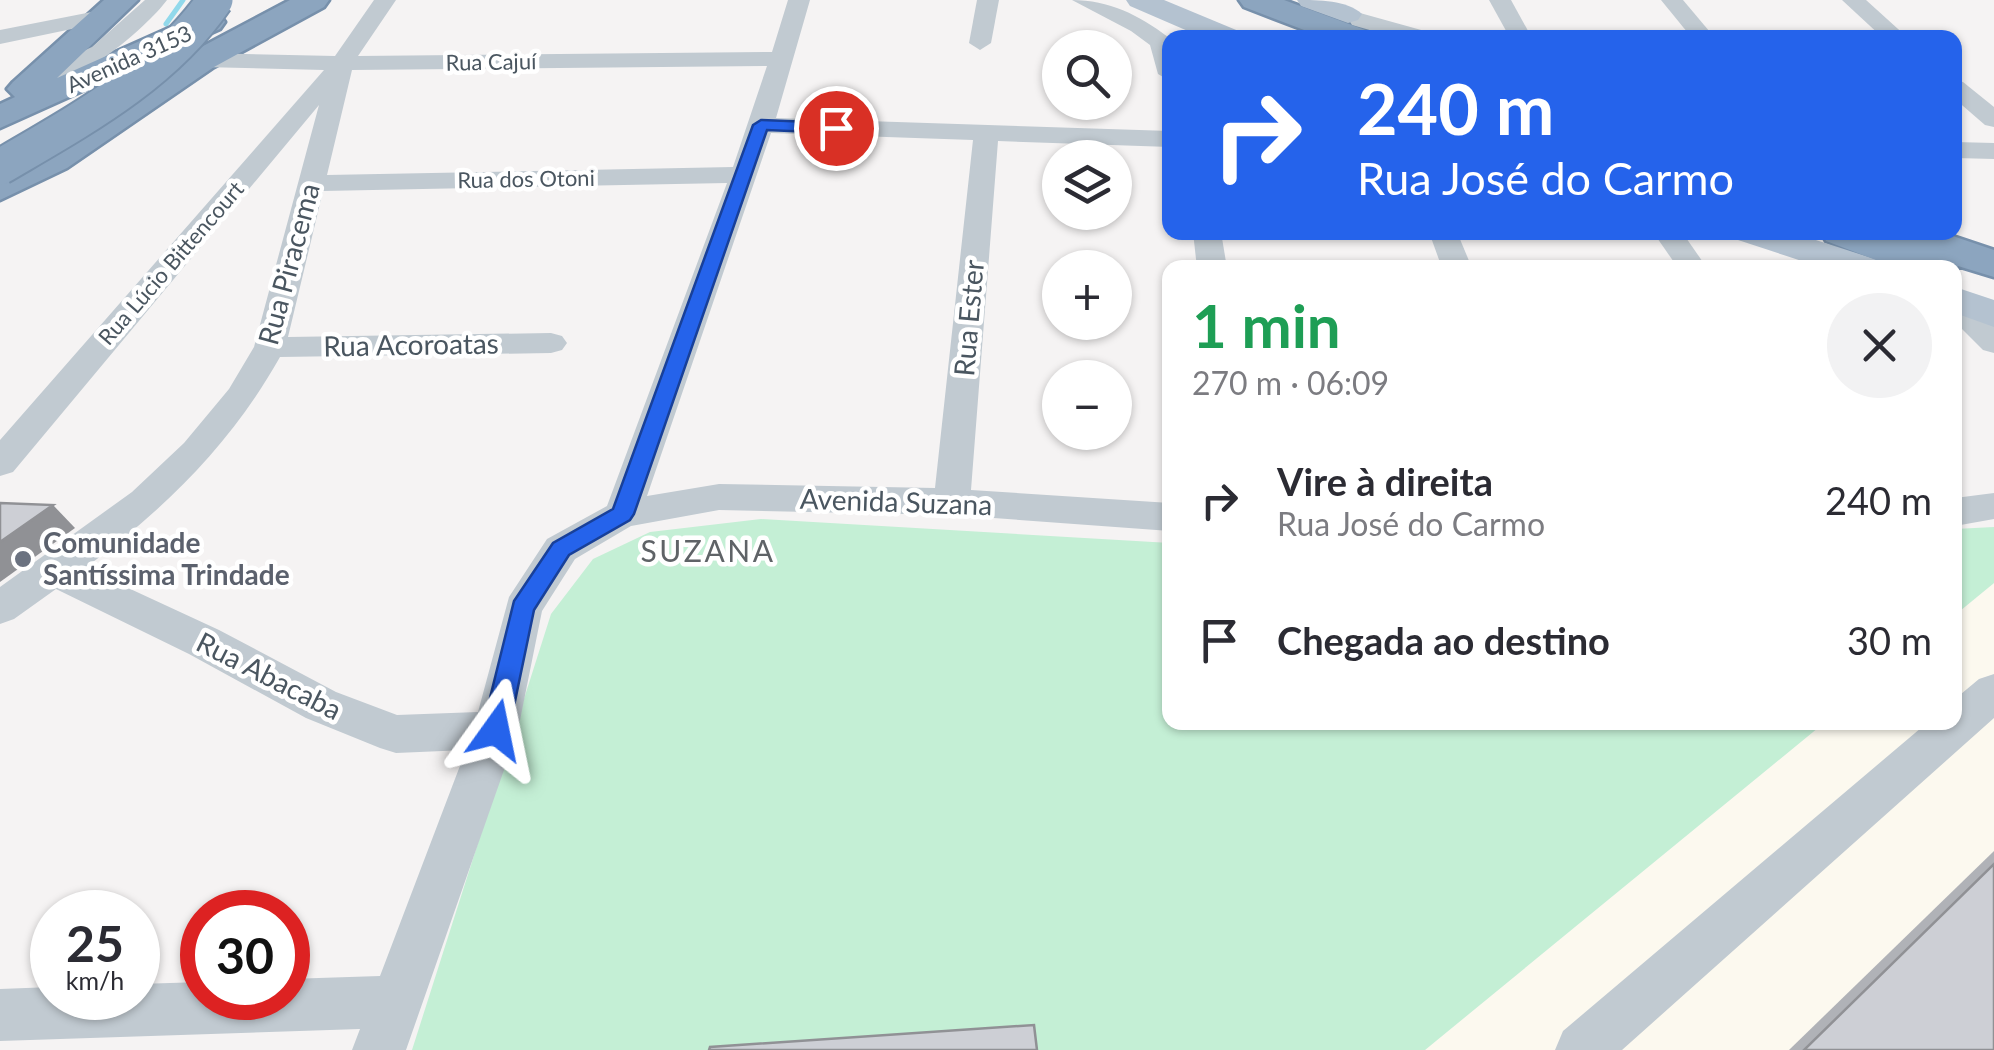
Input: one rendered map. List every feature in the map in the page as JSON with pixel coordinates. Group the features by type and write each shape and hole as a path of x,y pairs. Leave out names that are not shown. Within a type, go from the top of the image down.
{"highway":[{"path":"0,167 54,136 150,69 186,38 216,0"},
{"name":"Avenida 3153","path":"0,114 257,0"},
{"name":"Avenida 3153","path":"209,55 313,0"},
{"path":"0,188 53,160 209,55 344,0"},
{"path":"1212,0 1289,30"},
{"path":"1255,0 1350,18 1377,30"},
{"path":"0,114 115,8"},
{"path":"1863,240 1917,260"},
{"path":"1923,240 1994,264"},
{"path":"1962,277 1994,288"}],"main road":[{"path":"1140,0 1211,30"},
{"path":"1310,0 1350,18"},
{"path":"1776,240 1839,260"},
{"path":"1962,304 1994,314"}],"street":[{"path":"30,84 72,69 111,47 137,25 156,0"},
{"name":"Rua Piracema","path":"0,608 54,571 172,477 222,424 270,347 342,64 385,0"},
{"path":"622,514 761,125 799,0"},
{"path":"980,43 988,0"},
{"path":"1084,0 1139,26 1160,42 1162,48"},
{"path":"1500,0 1517,30"},
{"path":"1672,0 1697,30"},
{"path":"1853,0 1888,30"},
{"path":"0,37 115,8"},
{"path":"1350,18 1394,30"},
{"name":"Rua Cajuí","path":"209,55 342,64 781,60"},
{"name":"Rua Lúcio Bittencourt","path":"0,463 342,64"},
{"path":"1962,93 1994,120"},
{"path":"761,125 1162,139"},
{"name":"Rua Ester","path":"952,502 986,135"},
{"path":"1962,150 1994,152"},
{"name":"Rua dos Otoni","path":"312,183 740,175"},
{"path":"1962,309 1994,343"},
{"name":"Rua Acoroatas","path":"270,347 551,343"},
{"name":"Avenida Suzana","path":"388,1026 496,730 522,608 561,549 622,514 719,497 952,502 1162,515"},
{"path":"1962,511 1994,506"},
{"name":"Rua Abacaba","path":"54,571 204,642 320,706 396,734 496,730"},
{"path":"1962,720 1994,692"},
{"path":"1582,1050 1950,730"},
{"path":"0,1015 388,1026"}],"shaded area":[{"path":"1994,583 1994,1050 1425,1050 1815,730 1962,730 1962,609"}],"green space":[{"path":"761,519 1162,543 1162,730 1815,730 1425,1050 412,1050 551,614 593,559 650,532"},
{"path":"1994,527 1994,583 1962,609 1962,529"}],"building":[{"path":"0,503 53,505 0,542"},
{"path":"1994,864 1994,1050 1804,1050"},
{"path":"1034,1025 1037,1050 709,1050 710,1047"}],"waterway":[{"path":"166,24 183,0"}],"place":[{"name":"Comunidade Santíssima Trindade","path":"23,559"}],"district":[{"name":"SUZANA","path":"708,552"}],"route":[{"path":"496,730 522,608 561,549 622,514 761,125 836,128"}]}
